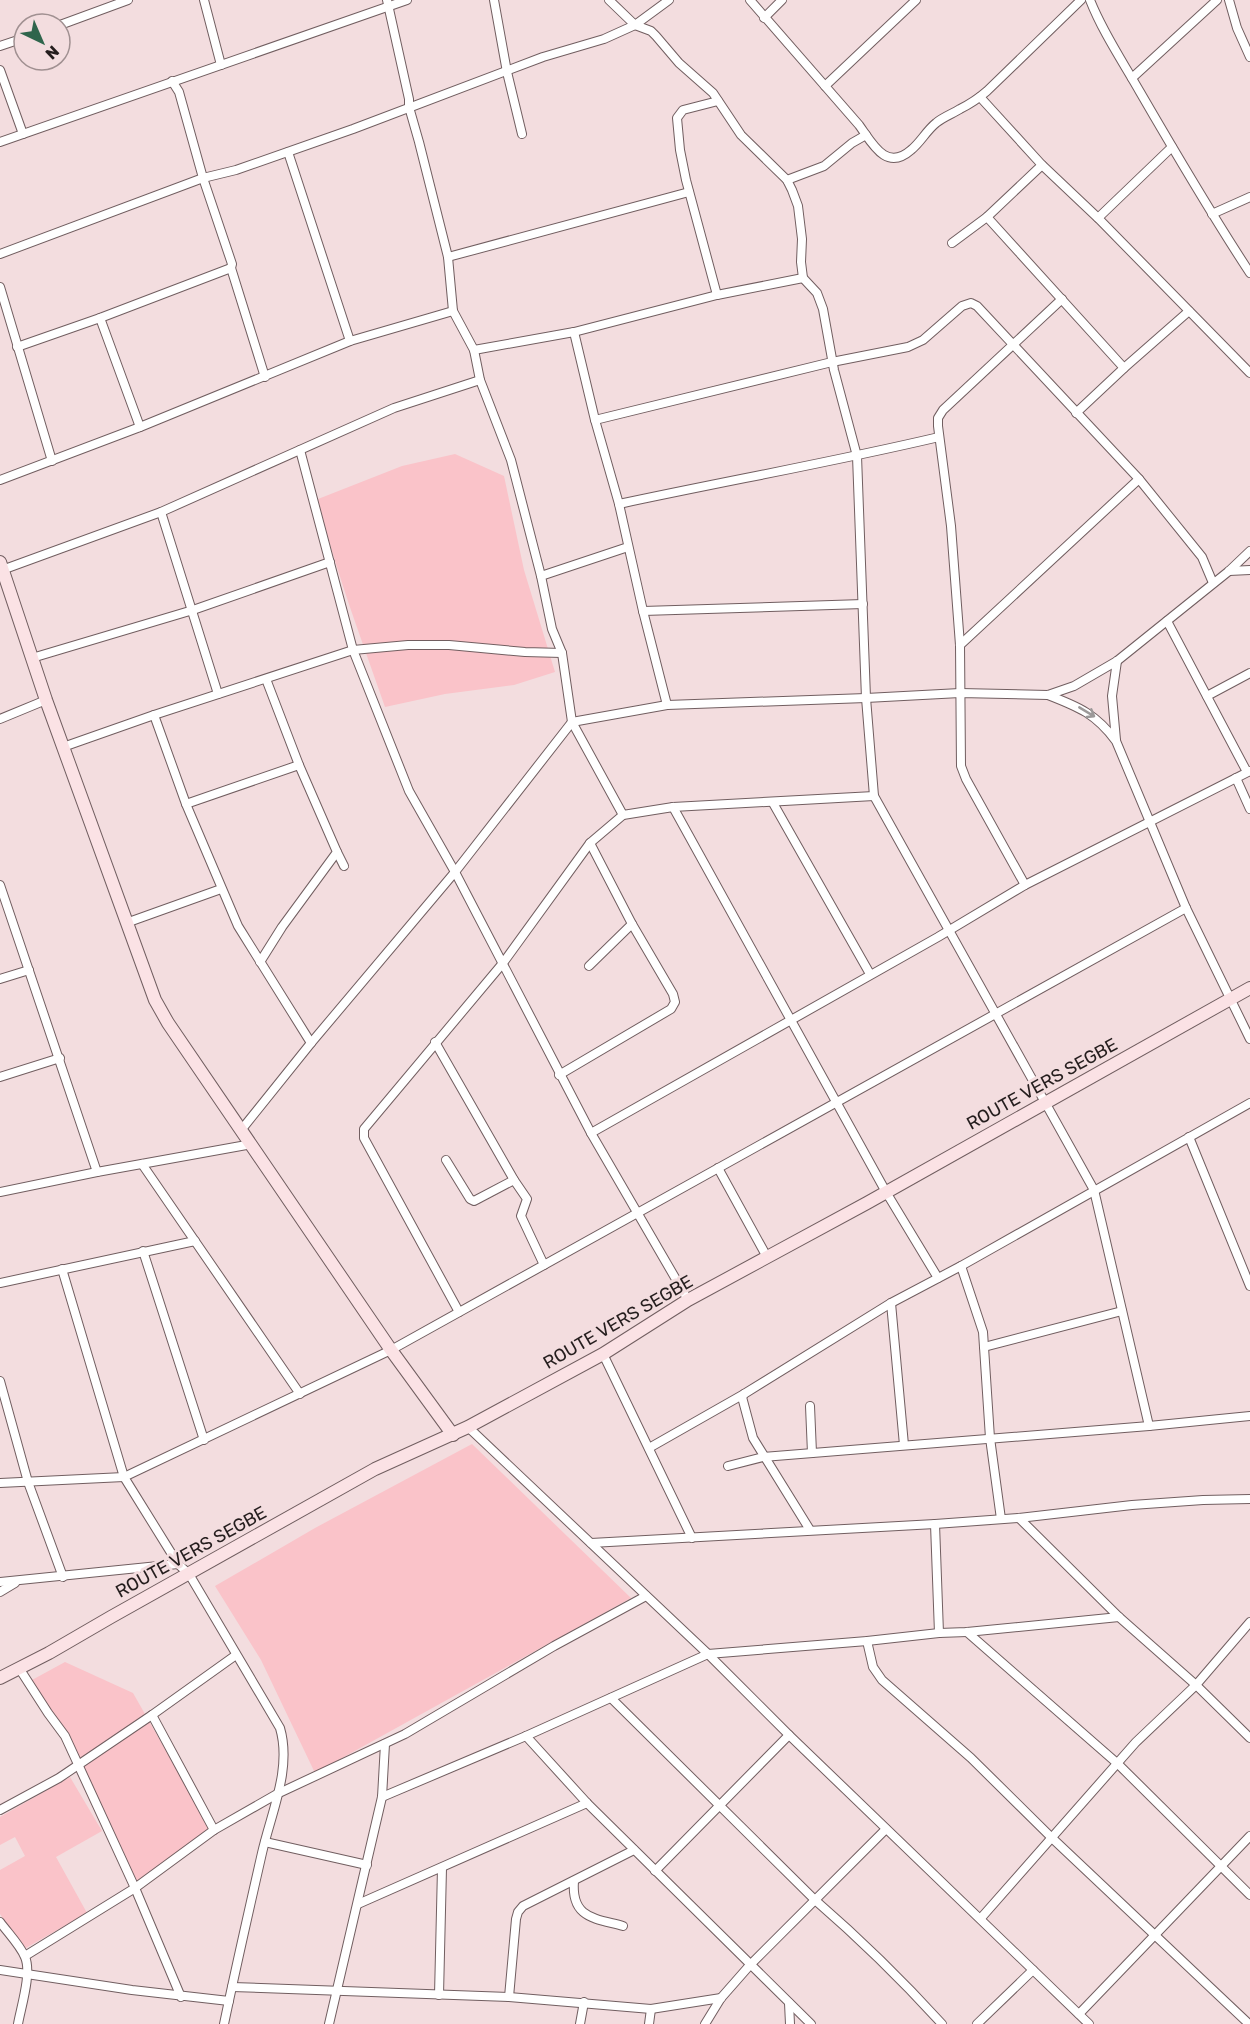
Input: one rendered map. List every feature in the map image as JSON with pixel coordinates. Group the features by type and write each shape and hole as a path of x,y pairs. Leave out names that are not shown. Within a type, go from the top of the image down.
{"main road":[{"path":"1,566 46,700 155,1000 168,1023 391,1350 453,1435"},
{"name":"ROUTE VERS SEGBE","path":"0,1678 49,1653 375,1469 453,1435 603,1354 688,1300 1250,988"}],"street":[{"path":"72,21 128,0"},
{"path":"204,0 221,65"},
{"path":"0,142 221,65 387,3 407,0"},
{"path":"494,0 507,72 522,134"},
{"path":"609,0 634,25 656,36 679,63 713,93 745,140 787,180 798,206 803,278 817,293 823,309 832,362 857,456 866,698 874,796 1094,1190 1149,1426"},
{"path":"0,254 203,178 236,170 288,152 543,57 604,39 634,25 669,0"},
{"path":"750,0 871,143 890,158 899,157 911,151 937,122 980,97 1012,69 1081,0"},
{"path":"764,18 782,0"},
{"path":"825,86 916,0"},
{"path":"1090,0 1101,27 1212,214 1250,273"},
{"path":"1132,78 1217,0"},
{"path":"1229,0 1237,28 1250,57"},
{"path":"387,3 409,107 448,257 453,310 474,350 480,380 511,460 541,576 552,629 562,653 572,722 623,815"},
{"path":"0,70 23,134"},
{"path":"172,81 179,92 203,178 232,264 231,268 265,376"},
{"path":"980,97 1042,165 1098,218 1250,373"},
{"path":"717,295 689,192 680,150 677,118 683,110 718,101"},
{"path":"787,180 798,178 824,166 852,143 866,135"},
{"path":"1098,218 1172,147"},
{"path":"288,152 350,341"},
{"path":"952,243 987,217 1042,165"},
{"path":"448,257 689,192"},
{"path":"1212,214 1250,197"},
{"path":"987,217 1124,368"},
{"path":"17,347 231,268"},
{"path":"474,350 574,332 717,295 803,278"},
{"path":"0,287 52,461"},
{"path":"1025,885 961,766 960,645 951,526 938,418 943,410 1062,299"},
{"path":"595,420 832,362 916,344 962,306 971,303 977,306 1139,479 1202,557 1213,583"},
{"path":"0,480 140,427 350,341 453,310"},
{"path":"1077,413 1189,311"},
{"path":"100,318 140,427"},
{"path":"574,332 595,420 619,504 667,705"},
{"path":"1,566 161,512 394,408 480,380"},
{"path":"619,504 939,437"},
{"path":"300,450 353,650 409,791 455,872 559,1075 688,1300"},
{"path":"960,645 1139,479"},
{"path":"161,512 218,694"},
{"path":"541,576 628,548"},
{"path":"242,1129 455,872 572,722 667,705 960,693 1048,695 1074,686 1117,661 1229,571 1250,551"},
{"path":"32,658 193,610 330,562"},
{"path":"1229,571 1250,570"},
{"path":"643,611 863,604"},
{"path":"591,1133 1025,885 1248,771 1167,621"},
{"path":"63,747 353,650 408,645 449,645 562,653"},
{"path":"1116,741 1112,696 1117,661"},
{"path":"1207,696 1250,673"},
{"path":"266,679 299,765 344,866"},
{"path":"1048,695 1086,711 1106,727 1116,741 1186,908 1250,1039"},
{"path":"0,719 46,700"},
{"path":"154,715 186,804 238,926 311,1043"},
{"path":"186,804 299,765"},
{"path":"1236,778 1250,809"},
{"path":"459,1312 363,1133 364,1129 503,963 590,843 623,815 673,807 874,796"},
{"path":"773,802 870,974"},
{"path":"673,807 835,1102 938,1278"},
{"path":"559,1075 671,1009 675,1002 673,994 632,924 590,843"},
{"path":"260,962 282,927 337,852"},
{"path":"0,885 97,1172"},
{"path":"126,923 221,889"},
{"path":"0,1483 124,1477 391,1350 1186,908"},
{"path":"589,966 632,924"},
{"path":"0,978 29,970"},
{"path":"435,1042 527,1199 521,1216 544,1265"},
{"path":"0,1077 60,1058"},
{"path":"649,1448 744,1394 891,1303 1250,1103"},
{"path":"1190,1137 1250,1286"},
{"path":"0,1192 252,1144"},
{"path":"446,1160 470,1199 474,1201 514,1180"},
{"path":"142,1164 300,1394"},
{"path":"718,1168 767,1257"},
{"path":"0,1284 195,1240"},
{"path":"143,1251 204,1440"},
{"path":"961,1266 983,1332 990,1438 1001,1519"},
{"path":"62,1269 124,1477 178,1564 189,1574 280,1728 282,1737 284,1752 282,1774 224,2024"},
{"path":"891,1303 904,1446"},
{"path":"984,1347 1122,1311"},
{"path":"603,1354 692,1538"},
{"path":"0,1381 28,1482 63,1577"},
{"path":"744,1394 742,1397 751,1434 810,1530"},
{"path":"810,1406 812,1453"},
{"path":"728,1466 764,1457 1250,1416"},
{"path":"468,1427 708,1654 1089,2024"},
{"path":"591,1543 935,1524 1019,1518 1132,1505 1250,1499"},
{"path":"1019,1518 1119,1617 1196,1685 1250,1738"},
{"path":"935,1524 939,1633"},
{"path":"0,1582 178,1564"},
{"path":"0,1592 19,1581"},
{"path":"25,1956 135,1887 214,1830 277,1794 385,1744 554,1646 646,1596"},
{"path":"382,1797 526,1736 708,1654 1119,1617"},
{"path":"981,1918 1136,1743 1196,1685 1250,1622"},
{"path":"967,1632 1118,1764 1250,1896"},
{"path":"867,1641 873,1667 878,1675 970,1758 1250,2024"},
{"path":"0,1810 50,1784 236,1655"},
{"path":"20,1668 65,1736 135,1887 181,1997"},
{"path":"612,1698 814,1900 846,1927 903,1982 942,2024"},
{"path":"152,1715 214,1830"},
{"path":"655,1871 789,1735"},
{"path":"526,1736 586,1803 811,2024"},
{"path":"329,2024 382,1797 385,1744"},
{"path":"358,1904 586,1803"},
{"path":"705,2024 721,1998 750,1965 886,1829"},
{"path":"1079,2014 1250,1836"},
{"path":"265,1842 367,1864"},
{"path":"509,1996 516,1919 523,1906 634,1850"},
{"path":"439,1995 442,1868"},
{"path":"574,1881 575,1904 580,1909 592,1918 623,1926"},
{"path":"0,1922 25,1956 27,1974 18,2024"},
{"path":"0,1970 181,1997 229,2001"},
{"path":"977,2024 1033,1970"},
{"path":"232,1987 509,1996 651,2008 721,1998"},
{"path":"580,2024 584,2002"},
{"path":"789,2003 790,2024"},
{"path":"649,2024 651,2008"}],"shaded area":[{"path":"455,454 504,476 524,570 555,672 514,685 445,694 385,707 340,578 318,499 402,466"},
{"path":"472,1444 631,1598 315,1773 261,1660 215,1586 315,1528"},
{"path":"65,1662 133,1693 210,1828 138,1883 32,1680"},
{"path":"70,1777 102,1831 56,1857 87,1913 24,1949 0,1914 0,1870 25,1856 15,1837 0,1845 0,1817"}]}
